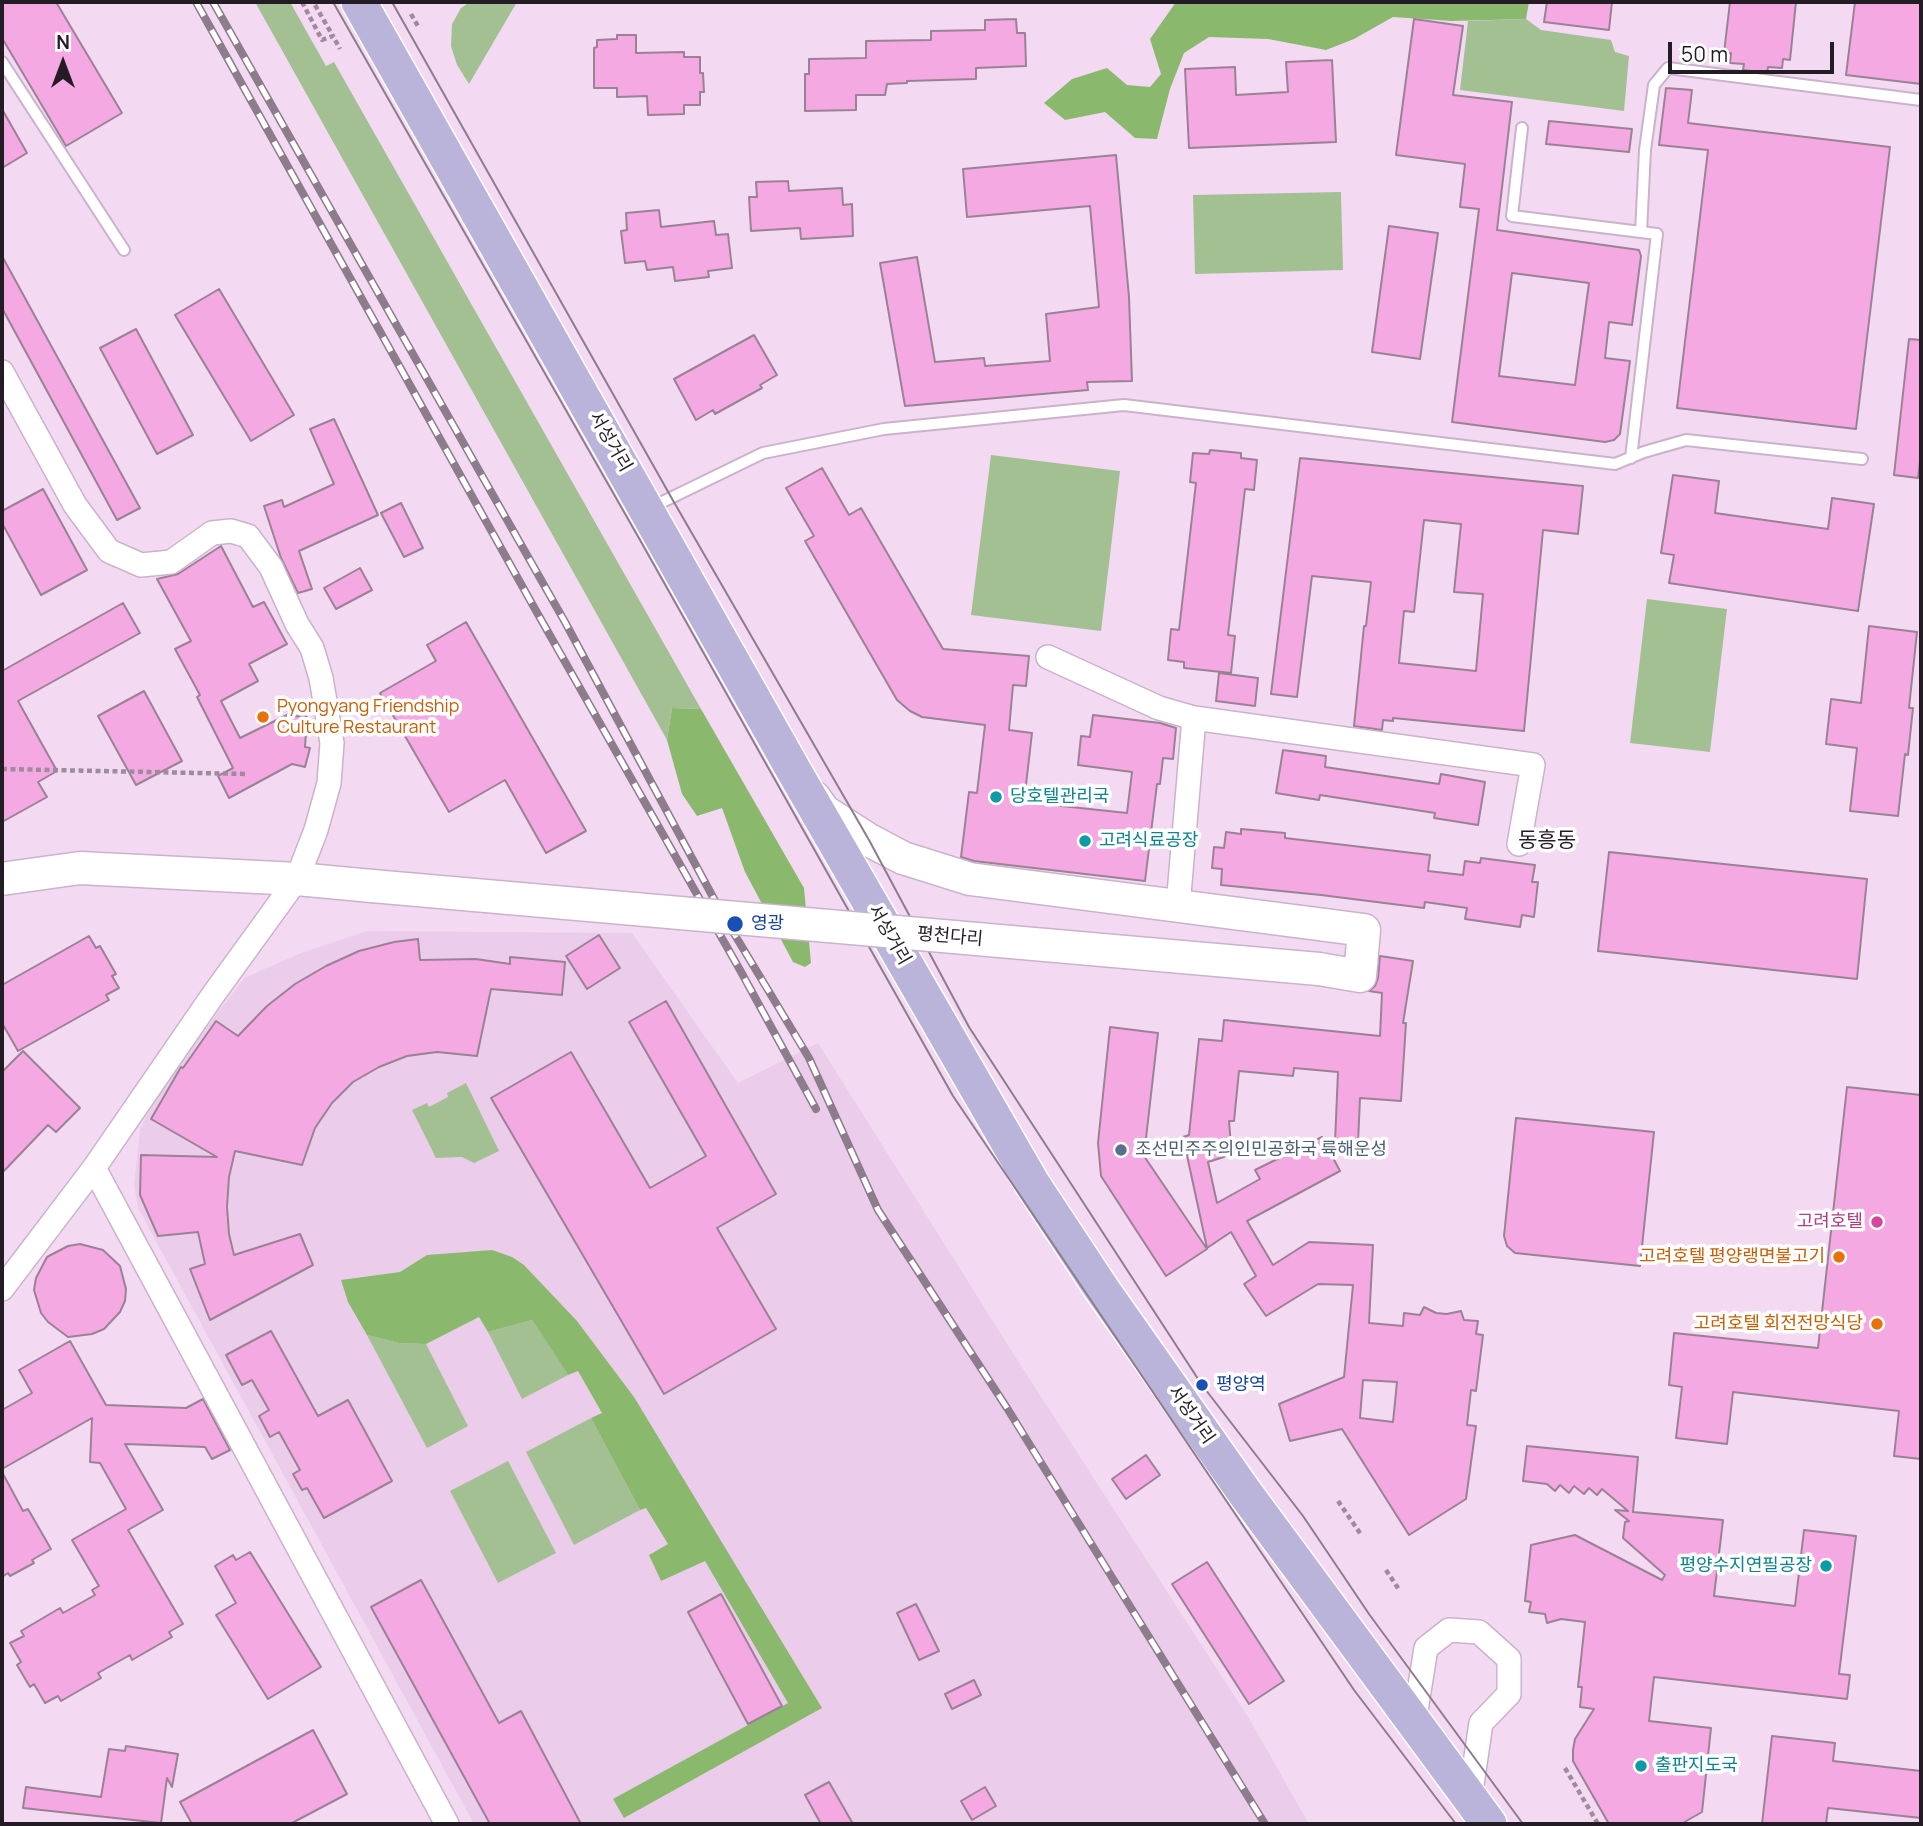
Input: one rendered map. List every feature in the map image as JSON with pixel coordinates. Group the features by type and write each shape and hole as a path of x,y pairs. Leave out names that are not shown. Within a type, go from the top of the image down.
{"main road":[{"name":"서성거리","path":"359,2 794,771 1033,1185 1101,1288 1245,1493 1480,1811"}],"street":[{"path":"2,372 75,505 109,551 141,565 171,562 212,533 231,531 248,536 271,567 297,624 312,648 321,678 332,743 329,783 316,830 297,879 94,1168 2,1289"},
{"path":"1048,657 1159,708 1194,718 1533,765 1519,844"},
{"path":"794,771 824,811 903,858 970,879 1178,906 1194,718"},
{"name":"평천다리","path":"2,880 80,868 297,879 1319,969 1360,976 1364,930 1178,906"},
{"path":"94,1168 447,1824"},
{"path":"1414,1723 1426,1648 1449,1630 1479,1632 1509,1660 1509,1694 1481,1723 1480,1811"}],"lane":[{"path":"2,62 124,250"},
{"path":"1641,232 1645,150 1654,85 1668,68 1921,100"},
{"path":"1522,128 1512,216 1657,234 1631,458"},
{"path":"648,510 763,453 884,429 1124,405 1615,464 1686,440 1862,459"}],"path":[{"path":"302,2 322,40 333,36"},
{"path":"314,5 340,49"},
{"path":"411,14 419,28"},
{"path":"2,769 248,775"},
{"path":"1338,1501 1362,1536"},
{"path":"1386,1570 1400,1591"},
{"path":"1565,1768 1598,1824"}],"shaded area":[{"path":"367,931 632,933 738,1083 818,1043 1018,1361 1250,1720 1309,1824 474,1824 138,1208 134,1185 140,1130 157,1093 244,978 301,953"}],"green space":[{"path":"255,2 290,2 326,66 334,62 701,709 672,708 667,740"},
{"path":"470,2 517,2 469,84 457,65 451,46 452,24 461,8"},
{"path":"1176,2 1529,2 1526,19 1452,21 1393,17 1354,39 1326,50 1268,39 1209,37 1184,53 1170,89 1157,139 1135,138 1105,112 1065,120 1044,103 1072,79 1107,68 1127,85 1150,87 1161,74 1150,39"},
{"path":"1526,19 1541,30 1611,40 1615,52 1629,56 1624,111 1460,90 1468,21"},
{"path":"1341,192 1343,270 1195,274 1193,195"},
{"path":"991,455 1120,471 1101,631 971,615"},
{"path":"1647,599 1727,609 1710,752 1630,743"},
{"path":"672,708 701,709 804,888 811,963 805,967 793,962 745,872 722,808 697,816 682,794 667,740"},
{"path":"466,1083 499,1151 474,1163 462,1157 436,1158 412,1110 427,1103 429,1107"},
{"path":"492,1250 512,1257 524,1265 577,1321 634,1397 822,1708 624,1818 613,1799 788,1703 705,1561 661,1581 649,1555 668,1544 646,1508 640,1510 591,1418 602,1413 578,1371 568,1375 532,1320 488,1332 479,1317 426,1344 399,1343 367,1335 348,1302 341,1280 400,1272 427,1255"},
{"path":"532,1320 568,1375 522,1399 488,1332"},
{"path":"367,1335 399,1343 426,1344 468,1426 427,1448"},
{"path":"591,1418 640,1510 574,1545 526,1452"},
{"path":"508,1461 556,1553 498,1583 450,1491"}],"building":[{"path":"2,2 56,2 122,113 66,146 2,38"},
{"path":"1547,2 1612,2 1609,30 1544,22"},
{"path":"1730,2 1796,2 1790,60 1783,59 1782,68 1768,67 1767,73 1743,70 1744,64 1730,63 1731,53 1724,53"},
{"path":"1855,2 1921,2 1921,84 1846,75"},
{"path":"1016,19 1017,33 1025,33 1026,66 976,68 976,79 887,84 885,95 856,95 856,110 805,111 805,74 809,74 809,59 866,58 866,41 931,40 931,31 985,30 985,20"},
{"path":"1414,19 1463,26 1453,95 1512,102 1497,230 1639,250 1641,256 1632,325 1609,322 1605,358 1630,361 1620,434 1614,440 1605,442 1452,422 1479,209 1460,207 1465,164 1396,155","holes":["1512,273 1589,283 1575,385 1499,376"]},
{"path":"617,35 636,35 636,53 684,52 684,57 700,57 704,92 700,92 700,105 684,105 684,114 648,115 647,96 617,97 617,88 594,88 594,48 597,47 597,40 617,39"},
{"path":"1332,60 1336,142 1189,148 1185,69 1235,67 1236,95 1288,92 1286,62"},
{"path":"1666,88 1692,90 1688,123 1890,147 1856,429 1677,408 1708,150 1659,145"},
{"path":"2,109 27,153 2,168"},
{"path":"1549,121 1632,129 1629,152 1546,144"},
{"path":"1116,155 1129,297 1132,381 1087,382 1088,390 905,406 880,263 917,257 935,362 984,358 985,366 1050,361 1046,314 1099,307 1090,206 967,217 963,169"},
{"path":"788,181 789,191 842,188 843,205 852,204 853,236 801,239 800,228 751,231 749,197 757,197 756,182"},
{"path":"659,210 661,227 714,221 716,235 728,234 732,268 708,271 709,277 675,281 673,267 647,270 645,261 625,263 621,231 627,230 626,213"},
{"path":"1389,226 1438,233 1420,359 1372,352"},
{"path":"2,256 140,508 117,520 2,308"},
{"path":"219,289 294,415 251,441 175,315"},
{"path":"136,329 193,435 157,454 100,348"},
{"path":"754,335 777,375 760,385 762,388 715,414 713,410 696,420 674,379"},
{"path":"1909,339 1921,340 1921,453 1918,478 1894,475"},
{"path":"334,419 378,515 299,551 312,589 298,593 281,558 264,506 282,500 284,507 334,484 310,429"},
{"path":"1210,450 1241,453 1241,458 1257,460 1254,490 1245,489 1228,635 1235,636 1231,673 1184,668 1184,662 1168,660 1171,629 1179,630 1196,483 1190,482 1193,453 1209,454"},
{"path":"1300,458 1583,486 1578,534 1543,530 1524,731 1393,718 1393,721 1383,720 1382,730 1354,726 1371,582 1312,576 1297,697 1271,694","holes":["1424,520 1461,524 1454,592 1483,594 1476,671 1399,663 1404,611 1414,612"]},
{"path":"822,468 849,515 861,508 943,649 1029,656 1026,686 1013,685 1009,730 1032,733 1024,802 1127,813 1132,772 1078,765 1081,736 1090,737 1093,715 1160,723 1176,728 1173,759 1163,758 1160,784 1157,784 1145,881 974,861 961,857 969,792 977,793 985,725 922,717 897,700 805,541 814,536 786,488"},
{"path":"1673,475 1719,481 1715,513 1828,529 1832,498 1874,504 1858,611 1669,583 1674,555 1661,553"},
{"path":"43,489 87,570 41,595 2,523 2,511"},
{"path":"401,503 423,548 404,557 381,513"},
{"path":"221,546 253,607 264,602 287,644 249,664 258,681 221,701 240,738 291,713 293,716 307,717 305,747 310,748 305,767 292,764 229,798 218,776 233,768 197,697 200,695 175,649 191,641 157,579 178,574"},
{"path":"360,568 372,590 336,609 324,588"},
{"path":"123,603 140,633 18,701 57,771 38,782 47,797 2,822 2,671"},
{"path":"466,622 586,831 546,853 505,780 449,812 380,693 436,661 427,645"},
{"path":"1869,626 1917,632 1909,708 1913,708 1898,816 1850,811 1857,748 1826,744 1831,699 1861,703"},
{"path":"1219,673 1258,678 1255,706 1216,701"},
{"path":"144,691 182,761 136,785 98,716"},
{"path":"1283,750 1326,756 1325,767 1439,784 1441,774 1485,782 1478,825 1434,818 1435,813 1320,795 1319,800 1276,793"},
{"path":"1241,829 1285,833 1285,838 1430,855 1428,871 1463,875 1465,861 1480,863 1481,858 1535,865 1532,882 1538,882 1534,917 1522,915 1520,927 1465,919 1467,908 1425,902 1424,908 1221,885 1222,869 1212,868 1214,847 1224,848 1226,832 1241,834"},
{"path":"1609,852 1867,879 1857,979 1598,951"},
{"path":"599,935 620,968 587,989 566,956"},
{"path":"89,936 96,948 100,946 116,974 112,976 119,988 106,995 109,1000 18,1051 2,1023 2,985"},
{"path":"418,939 420,960 476,959 510,964 510,957 565,962 562,995 491,989 477,1056 437,1052 407,1056 379,1067 353,1082 332,1103 315,1128 302,1165 235,1151 229,1177 227,1207 234,1255 300,1234 313,1265 210,1320 190,1269 205,1264 198,1232 158,1236 140,1195 141,1155 217,1157 151,1119 181,1067 183,1068 216,1021 238,1036 267,1006 295,984 326,966 359,951"},
{"path":"1380,956 1413,961 1403,1023 1406,1023 1401,1101 1360,1098 1358,1143 1335,1142 1338,1072 1294,1068 1293,1076 1239,1071 1234,1121 1229,1121 1231,1146 1224,1157 1208,1162 1217,1203 1260,1179 1255,1170 1322,1137 1340,1171 1247,1221 1273,1265 1309,1242 1373,1245 1369,1323 1403,1326 1404,1313 1420,1315 1424,1307 1436,1313 1461,1311 1464,1320 1478,1321 1476,1334 1483,1335 1476,1391 1471,1390 1467,1425 1476,1426 1466,1499 1409,1535 1342,1429 1290,1441 1279,1404 1344,1377 1353,1285 1318,1284 1266,1316 1244,1284 1256,1276 1231,1232 1207,1248 1183,1137 1189,1135 1199,1039 1222,1041 1224,1020 1380,1036 1382,993 1369,991 1378,978","holes":["1363,1380 1397,1382 1393,1422 1360,1418"]},
{"path":"666,1001 776,1194 717,1228 776,1329 664,1394 491,1098 571,1052 650,1188 706,1156 629,1022"},
{"name":"조선민주주의인민공화국 륙해운성","path":"1110,1027 1158,1033 1144,1156 1207,1249 1166,1276 1101,1176 1098,1143"},
{"path":"23,1051 80,1108 56,1132 48,1125 2,1173 2,1072"},
{"name":"고려호텔","path":"1847,1087 1921,1095 1921,1459 1894,1456 1899,1411 1733,1392 1727,1444 1676,1438 1682,1387 1669,1385 1674,1333 1818,1348"},
{"path":"1516,1118 1654,1132 1640,1266 1515,1253 1507,1246 1504,1236"},
{"path":"80,1244 103,1250 120,1266 126,1289 125,1301 120,1312 104,1329 92,1334 68,1337 41,1313 34,1290 36,1278 47,1257 68,1246"},
{"path":"271,1331 318,1416 348,1400 392,1481 324,1518 307,1488 302,1490 293,1474 300,1470 279,1432 270,1437 259,1416 269,1410 252,1380 242,1385 226,1355"},
{"path":"70,1341 106,1405 186,1408 203,1399 230,1450 212,1459 205,1447 125,1444 163,1510 128,1530 183,1624 169,1632 172,1637 132,1660 130,1655 98,1673 101,1678 61,1701 58,1696 45,1703 34,1684 30,1687 17,1665 21,1662 10,1643 24,1636 21,1631 60,1608 63,1613 95,1595 92,1590 99,1586 72,1540 126,1509 100,1463 90,1462 92,1418 2,1469 2,1410 32,1393 19,1370"},
{"path":"1527,1446 1638,1457 1633,1512 1723,1520 1714,1596 1795,1606 1804,1530 1856,1536 1839,1674 1850,1675 1847,1699 1654,1677 1649,1721 1711,1728 1702,1812 1681,1824 1609,1824 1573,1761 1575,1739 1594,1709 1580,1707 1582,1687 1578,1687 1585,1622 1561,1619 1547,1623 1545,1614 1529,1612 1531,1602 1525,1601 1531,1545 1575,1535 1662,1580 1665,1575 1623,1538 1625,1522 1629,1521 1615,1510 1628,1511 1602,1489 1597,1495 1589,1488 1584,1494 1574,1486 1569,1493 1560,1485 1555,1491 1547,1484 1523,1481"},
{"path":"1146,1455 1160,1475 1126,1499 1112,1479"},
{"path":"2,1472 23,1511 28,1509 51,1549 32,1560 34,1563 10,1576 8,1573 2,1577"},
{"path":"250,1552 321,1667 268,1699 216,1615 236,1603 215,1566 233,1555 236,1560"},
{"path":"1207,1562 1284,1681 1249,1704 1172,1584"},
{"path":"421,1580 499,1723 521,1711 581,1824 490,1824 371,1607"},
{"path":"721,1594 782,1706 748,1724 688,1612"},
{"path":"916,1604 939,1651 919,1660 897,1613"},
{"path":"974,1680 981,1695 952,1709 945,1694"},
{"path":"313,1730 347,1794 290,1824 192,1824 180,1802"},
{"path":"1772,1736 1835,1743 1833,1761 1921,1771 1921,1818 1828,1808 1826,1824 1762,1824"},
{"path":"126,1746 178,1754 172,1787 167,1778 161,1823 23,1808 26,1787 101,1797 109,1749 125,1751"},
{"path":"829,1782 853,1824 821,1824 805,1795"},
{"path":"985,1787 996,1806 972,1820 961,1801"}],"tram line":[{"path":"333,2 953,1096 1354,1690 1456,1824"},
{"path":"392,2 671,497 869,840 969,1027 1202,1385 1303,1516 1369,1614 1523,1824"}],"railway":[{"path":"196,2 816,1109"},
{"path":"213,2 565,622 721,912 809,1058 878,1210 1007,1408 1265,1824"}],"place":[{"name":"Pyongyang Friendship Culture Restaurant","path":"263,717"},
{"name":"당호텔관리국","path":"996,797"},
{"name":"고려식료공장","path":"1085,841"},
{"name":"영광","path":"735,924"},
{"name":"조선민주주의인민공화국 륙해운성","path":"1121,1150"},
{"name":"고려호텔","path":"1877,1222"},
{"name":"고려호텔 평양랭면불고기","path":"1839,1257"},
{"name":"고려호텔 회전전망식당","path":"1877,1324"},
{"name":"평양역","path":"1202,1385"},
{"name":"평양수지연필공장","path":"1826,1566"},
{"name":"출판지도국","path":"1641,1766"}],"district":[{"name":"동흥동","path":"1547,841"}]}
